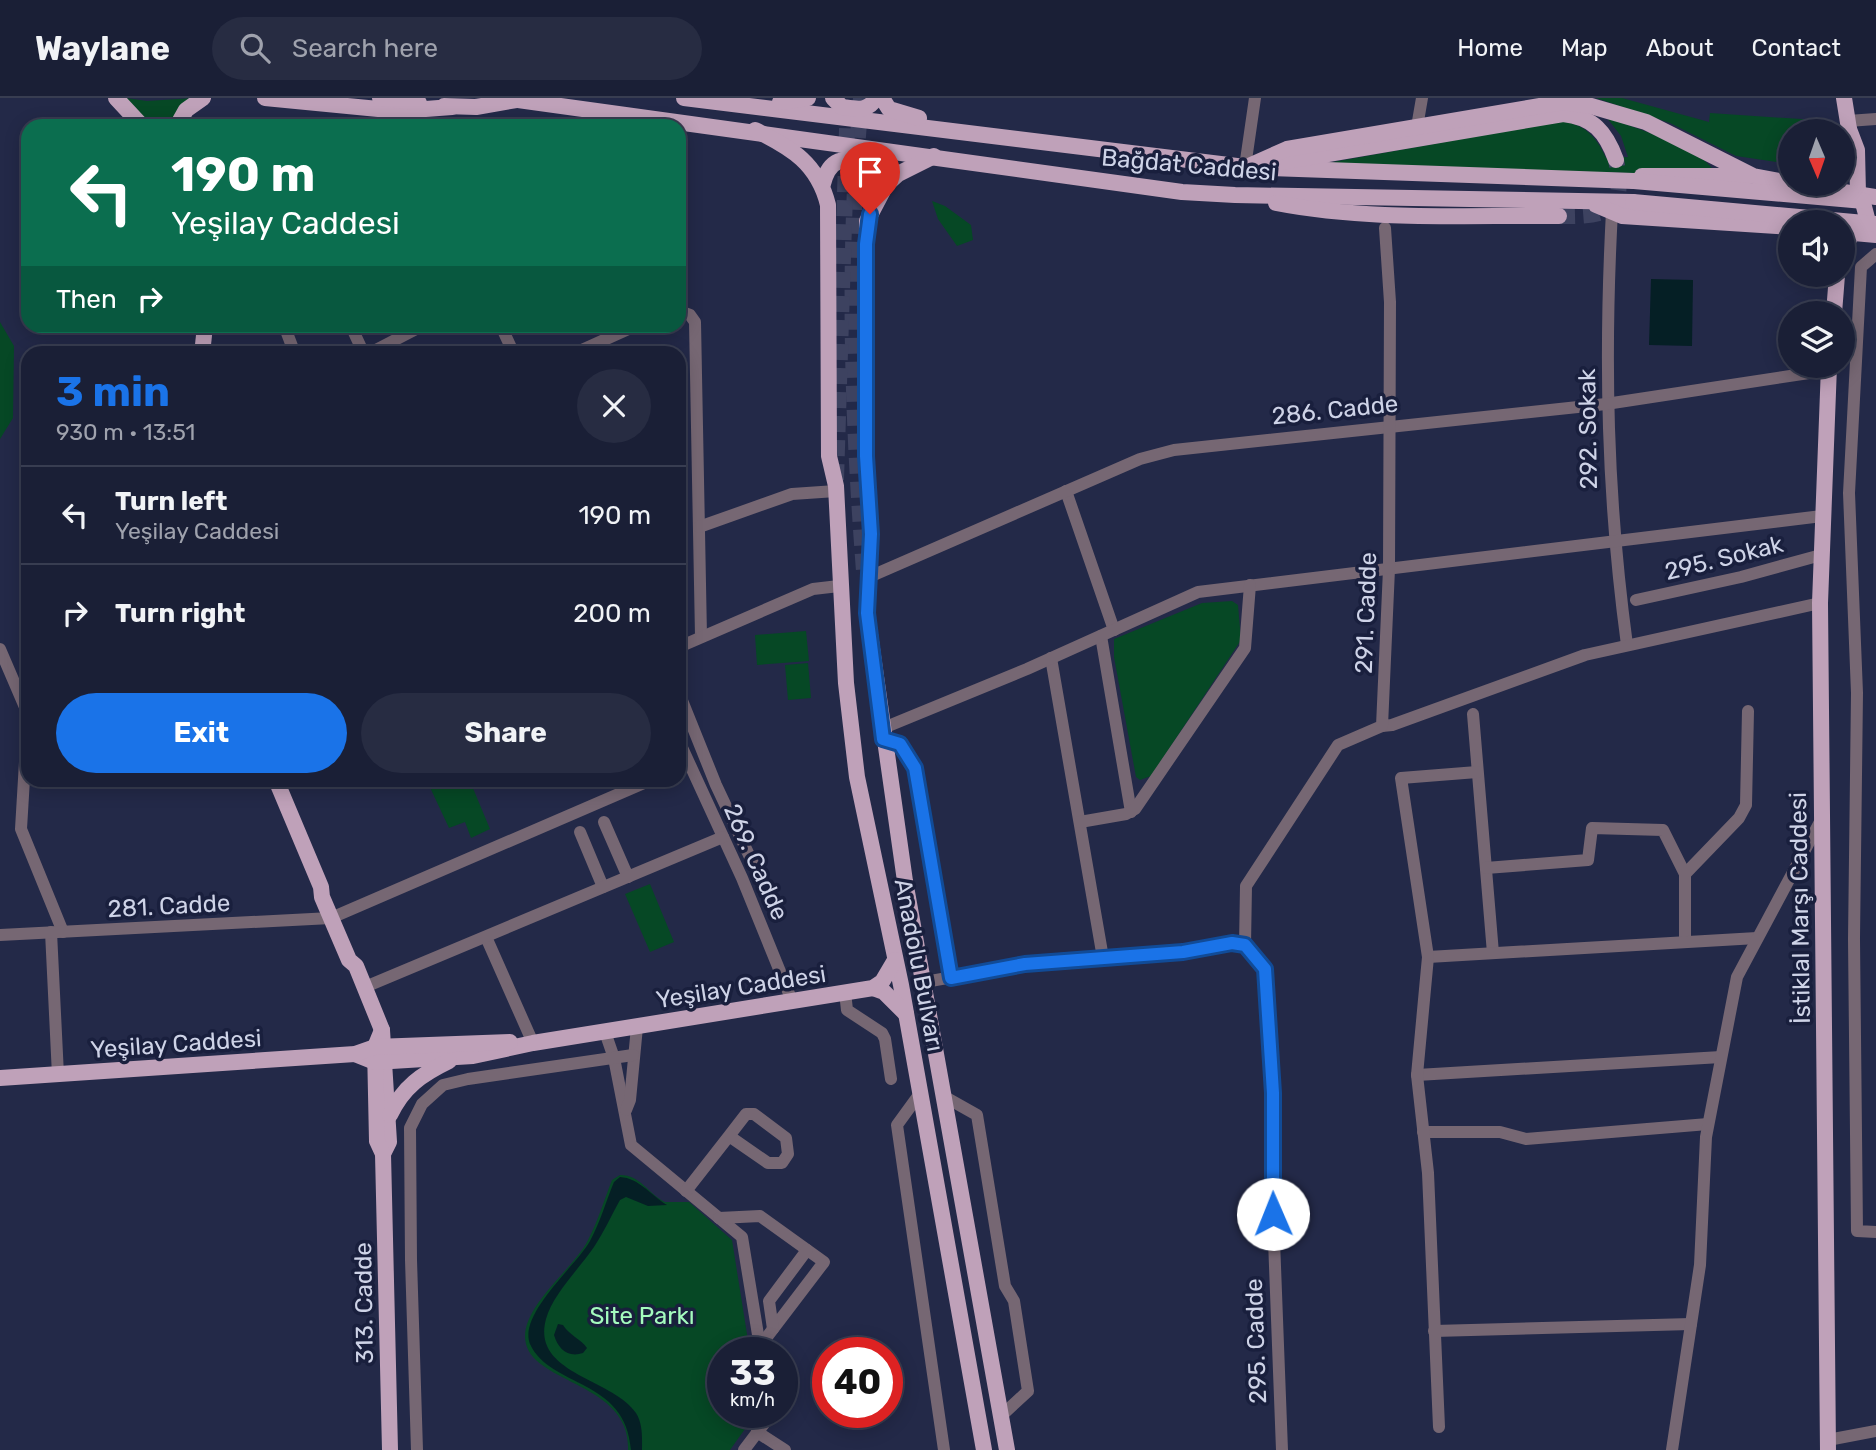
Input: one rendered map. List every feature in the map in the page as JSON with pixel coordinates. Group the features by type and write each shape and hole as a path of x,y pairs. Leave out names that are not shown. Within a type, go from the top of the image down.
{"main road":[{"path":"116,98 136,119"},
{"path":"181,119 186,110 203,98"},
{"path":"265,98 399,111 452,107"},
{"path":"380,98 452,107"},
{"name":"Bağdat Caddesi","path":"687,98 1245,167 1377,174 1583,178 1857,194"},
{"path":"716,103 808,98"},
{"path":"833,98 842,107 862,110 870,107 876,98"},
{"path":"881,98 888,109 904,116 943,122 979,134"},
{"path":"1844,98 1847,119"},
{"name":"Bağdat Caddesi","path":"452,107 511,99 668,119"},
{"path":"1245,167 1287,149 1563,102 1585,102 1646,122 1753,176 1778,180"},
{"path":"1245,167 1563,114 1592,122 1605,134 1616,160"},
{"name":"Bağdat Caddesi","path":"686,121 1182,192 1633,202 1876,226"},
{"path":"755,130 799,156 823,184"},
{"path":"1855,144 1857,194 1867,218 1855,228"},
{"path":"870,214 886,185 898,174 934,156"},
{"name":"Anadolu Bulvarı","path":"984,1450 921,1092 857,777 839,586 836,488 829,456 828,205 823,184 827,169 838,160 852,158 867,164 873,178 866,244 866,456 871,534 867,613 882,734 905,881 1007,1450"},
{"path":"1583,178 1778,177"},
{"path":"1832,210 1831,206 1857,194"},
{"path":"1235,195 1313,211 1559,216"},
{"path":"1584,200 1622,216 1778,226"},
{"path":"1876,208 1873,216 1876,226"},
{"path":"1855,233 1876,235"},
{"name":"İstiklal Marşı Caddesi","path":"1828,1445 1820,603 1829,378"},
{"path":"279,787 321,887 322,897 359,956 356,966 382,1030 380,1054"},
{"path":"873,988 883,982 895,960"},
{"path":"873,988 884,992 906,1014"},
{"name":"Yeşilay Caddesi","path":"380,1054 533,1043 873,988"},
{"name":"Yeşilay Caddesi","path":"0,1078 355,1054 455,1058 492,1054 533,1043"},
{"name":"313. Cadde","path":"380,1054 389,1117 389,1142 383,1154"},
{"name":"313. Cadde","path":"380,1054 376,1141 383,1154 390,1450"},
{"path":"389,1117 409,1086 422,1074 455,1058"}],"street":[{"path":"1245,167 1255,98"},
{"path":"1418,127 1422,98"},
{"path":"1855,124 1876,119"},
{"name":"292. Sokak","path":"1612,211 1606,404 1613,544 1627,645"},
{"name":"291. Cadde","path":"1382,726 1389,569 1390,303 1385,228"},
{"path":"1876,254 1861,267 1849,493 1857,693 1854,939 1857,1231 1876,1232"},
{"path":"686,314 695,322 701,636"},
{"path":"382,346 408,333"},
{"path":"591,346 620,333"},
{"name":"286. Cadde","path":"869,577 1140,459 1174,450 1388,425 1606,404 1778,376"},
{"path":"699,527 792,494 836,488"},
{"path":"1066,491 1114,630"},
{"path":"882,734 1198,592 1613,544 1822,516"},
{"name":"295. Sokak","path":"1636,600 1741,577 1821,555"},
{"path":"1080,822 1131,811 1245,648 1250,585"},
{"path":"686,644 813,589 839,586"},
{"path":"925,982 1025,964 1183,952 1232,943 1245,945 1246,886 1338,745 1382,726 1392,725 1585,655 1820,603"},
{"path":"1101,636 1131,811"},
{"path":"0,649 21,696"},
{"path":"1051,659 1103,958"},
{"path":"686,710 716,785 773,906"},
{"path":"1685,874 1743,812 1748,711"},
{"path":"1473,714 1493,953"},
{"path":"882,734 900,744 915,768 951,978"},
{"name":"269. Cadde","path":"686,769 702,792 723,837 792,1001"},
{"path":"1440,1427 1428,1173 1417,1075 1428,957 1401,778 1477,772"},
{"path":"702,792 716,785"},
{"path":"23,787 20,828 57,932 58,1075"},
{"path":"336,917 635,787"},
{"path":"1672,1450 1700,1265 1708,1124 1737,977 1822,818"},
{"path":"604,822 628,877"},
{"path":"1486,868 1588,860 1592,828 1663,830 1685,874 1685,942"},
{"path":"580,832 603,887"},
{"path":"366,987 723,837"},
{"name":"281. Cadde","path":"0,935 336,917"},
{"path":"486,937 533,1043"},
{"path":"1428,957 1757,938"},
{"name":"295. Cadde","path":"1245,945 1265,969 1273,1093 1273,1214 1283,1450"},
{"path":"845,992 848,1010 881,1033 885,1039 891,1080"},
{"path":"626,1110 630,1100 636,1027"},
{"path":"605,1032 614,1058 621,1101 626,1110 631,1145 743,1237 759,1337"},
{"path":"417,1450 410,1128 422,1104 443,1085 633,1055"},
{"path":"1417,1075 1721,1058"},
{"path":"921,1092 898,1125 944,1450"},
{"path":"945,1097 977,1115 1005,1286 1014,1301 1028,1391 1001,1416"},
{"path":"686,1191 746,1114 754,1114 786,1138 790,1146 782,1163 768,1163 729,1136"},
{"path":"1423,1132 1500,1132 1526,1139 1708,1124"},
{"path":"719,1218 760,1216 824,1262 768,1337"},
{"path":"773,1329 769,1301 807,1251"},
{"path":"1434,1331 1691,1324"},
{"path":"744,1450 759,1428"},
{"path":"1828,1445 1876,1431"},
{"path":"757,1432 785,1450"}],"green space":[{"path":"126,98 147,101 194,98 178,119 144,119"},
{"path":"1596,98 1622,98 1709,122 1710,113 1801,119 1778,119 1778,162 1736,156 1670,123"},
{"path":"1607,118 1681,146 1706,162 1714,171 1711,175 1316,165 1563,121 1589,133 1606,158 1628,157 1621,136"},
{"path":"932,201 945,206 971,225 973,240 957,246 938,219"},
{"path":"0,322 14,346 13,418 0,439"},
{"path":"1232,601 1238,605 1241,640 1151,776 1140,780 1136,777 1114,657 1114,639 1202,603"},
{"path":"806,631 809,661 757,665 755,635"},
{"path":"808,663 811,698 788,700 785,665"},
{"path":"430,787 472,787 490,829 471,838 465,822 449,828"},
{"path":"650,884 674,942 650,952 625,894"},
{"name":"Site Parkı","path":"620,1175 627,1176 639,1181 665,1202 689,1202 732,1240 747,1337 707,1337 707,1428 746,1428 730,1450 628,1450 625,1428 615,1411 600,1398 547,1368 533,1357 526,1344 530,1317 588,1240 612,1180"}],"shaded area":[{"path":"1651,279 1693,280 1692,346 1649,345"},
{"path":"620,1177 639,1184 667,1205 648,1206 626,1197 620,1200 594,1247 554,1300 546,1319 545,1337 550,1352 562,1364 610,1391 636,1413 641,1426 642,1450 631,1450 626,1427 616,1409 602,1396 540,1358 530,1344 529,1332 532,1319 540,1305 590,1241 614,1182"},
{"path":"558,1324 563,1325 587,1348 583,1353 568,1353 561,1348 554,1335"}],"tunnel":[{"path":"836,480 848,98"},
{"path":"861,98 854,216 853,334 856,453 864,571"},
{"path":"1559,216 1589,215 1609,208 1618,191 1616,160"}],"route":[{"path":"870,214 866,244 866,456 871,534 867,613 883,739 894,740 900,744 915,768 951,978 1025,964 1183,952 1232,943 1245,945 1265,969 1273,1093 1273,1214"}]}
